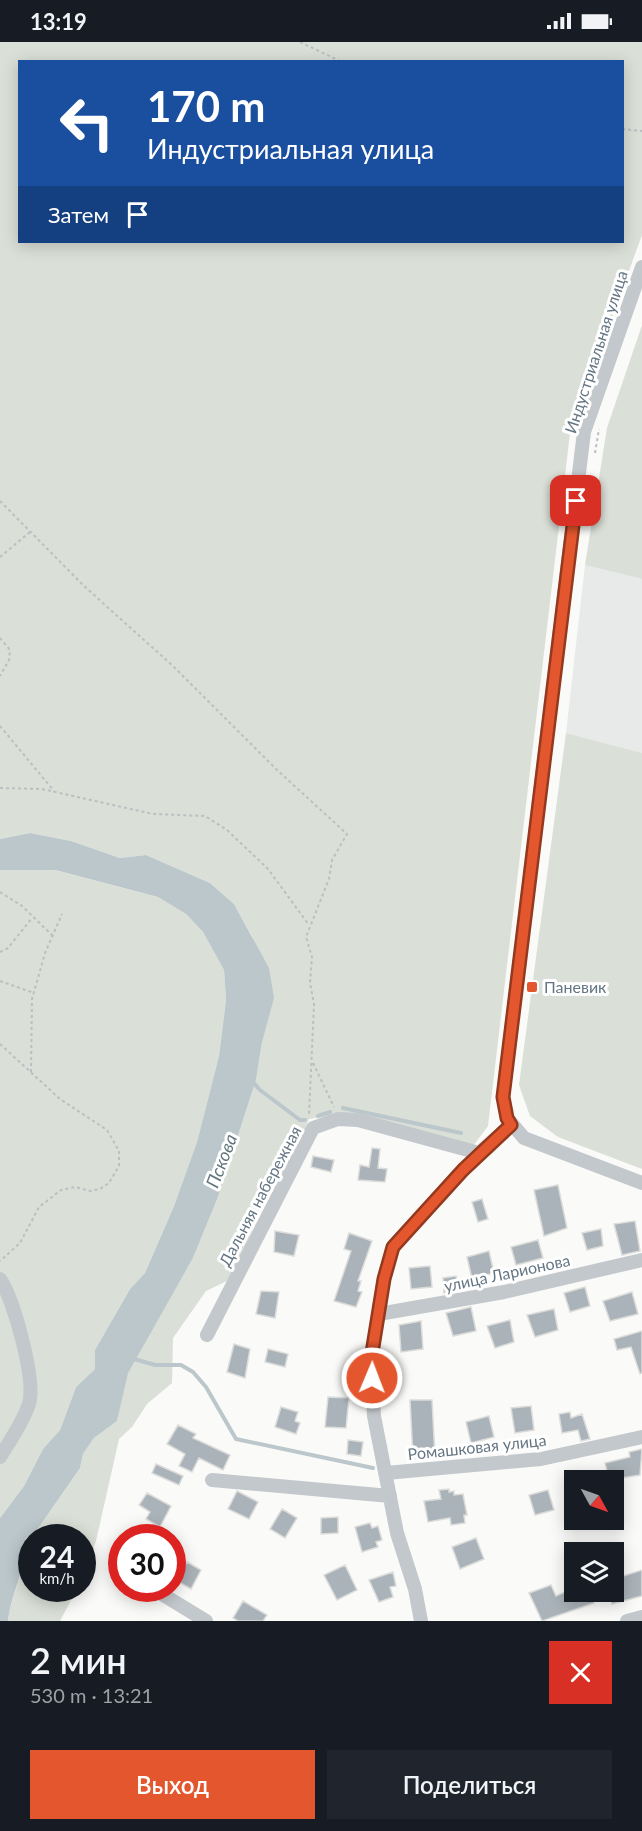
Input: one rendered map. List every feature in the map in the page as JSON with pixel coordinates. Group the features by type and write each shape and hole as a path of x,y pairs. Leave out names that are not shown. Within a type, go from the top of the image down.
{"street":[{"name":"Индустриальная улица","path":"511,1125 504,1110 504,1086 584,432 642,267"},
{"name":"Дальняя набережная","path":"207,1335 308,1134 323,1123 358,1120 479,1153"},
{"path":"421,1621 419,1603 397,1533 374,1416 371,1359 384,1279 393,1247 479,1153 511,1125 530,1141 642,1183"},
{"name":"улица Ларионова","path":"379,1314 504,1292 642,1260"},
{"path":"0,1279 19,1326 26,1358 29,1403 0,1457"},
{"name":"Ромашковая улица","path":"386,1473 541,1459 642,1437"},
{"path":"212,1480 390,1496"},
{"path":"175,1602 206,1621"},
{"path":"627,1621 642,1617"}],"path":[{"path":"300,42 338,60"},
{"path":"624,129 642,131"},
{"path":"0,501 117,618 199,691 276,770 347,834 332,860 315,917 309,925 306,937 312,957 308,1134"},
{"path":"0,557 30,532"},
{"path":"0,638 10,650 9,660 0,676"},
{"path":"0,726 54,791"},
{"path":"0,788 54,791 153,814 205,816 226,830 268,869 309,925"},
{"path":"0,892 22,906 52,935"},
{"path":"31,1072 34,993 52,935 62,914"},
{"path":"0,952 8,948 32,918"},
{"path":"0,981 34,993"},
{"path":"0,1044 60,1099 107,1130 119,1151 119,1166 109,1183 100,1189 90,1191 75,1187 61,1190 39,1207 20,1243 0,1261"},
{"path":"311,1061 328,1099 344,1120"}],"shaded area":[{"path":"0,42 642,42 642,235 570,433 488,1126 473,1146 329,1116 309,1119 283,1178 271,1185 239,1261 227,1281 206,1291 173,1338 172,1383 147,1404 132,1427 119,1439 96,1541 96,1524 41,1524 80,1468 83,1454 94,1438 117,1421 127,1373 193,1258 218,1197 256,1080 262,1042 253,938 234,904 210,883 146,855 120,858 71,841 30,833 0,839"},
{"path":"642,325 642,579 585,565 607,428"},
{"path":"585,565 642,579 642,753 566,733"},
{"path":"566,733 642,753 642,1169 558,1137 530,1116 519,1085"},
{"path":"0,870 54,870 158,897 186,914 203,932 224,970 226,1000 219,1056 197,1142 174,1206 145,1273 130,1289 95,1350 95,1369 76,1387 60,1430 43,1449 24,1486 0,1518"},
{"path":"18,1581 18,1602 70,1602 60,1621 8,1621"}],"water":[{"name":"Пскова","path":"30,833 71,841 120,858 146,855 210,883 234,904 269,968 274,998 262,1042 256,1080 218,1197 193,1258 128,1373 117,1421 94,1438 83,1454 80,1468 41,1524 18,1524 18,1581 8,1621 0,1621 0,1518 24,1486 43,1449 60,1430 76,1387 95,1369 95,1350 130,1289 145,1273 174,1206 197,1142 219,1056 226,1000 224,970 203,932 186,914 158,897 55,870 0,870 0,839"}],"building":[{"path":"372,1148 380,1149 378,1168 387,1169 385,1182 358,1180 360,1165 369,1167"},
{"path":"313,1156 334,1160 331,1172 311,1167"},
{"path":"558,1185 567,1228 544,1236 534,1190"},
{"path":"482,1199 488,1219 478,1222 472,1202"},
{"path":"635,1221 640,1251 622,1255 614,1224"},
{"path":"601,1229 603,1246 587,1250 582,1233"},
{"path":"275,1231 299,1235 294,1256 274,1252"},
{"path":"349,1233 372,1241 358,1281 361,1281 358,1291 362,1292 356,1307 334,1301 351,1251 344,1249"},
{"path":"538,1240 543,1258 516,1265 511,1247"},
{"path":"489,1251 494,1273 472,1279 467,1257"},
{"path":"430,1266 432,1287 411,1289 409,1268"},
{"path":"456,1276 458,1291 444,1293 443,1278"},
{"path":"585,1287 590,1306 570,1312 564,1293"},
{"path":"261,1291 279,1292 275,1318 256,1314"},
{"path":"632,1292 638,1314 610,1321 603,1301"},
{"path":"471,1307 476,1331 453,1336 446,1313"},
{"path":"554,1309 558,1330 535,1337 527,1315"},
{"path":"510,1320 514,1342 495,1348 487,1326"},
{"path":"421,1321 423,1349 401,1352 399,1325"},
{"path":"642,1331 642,1373 640,1374 631,1347 617,1350 614,1339"},
{"path":"234,1344 250,1349 245,1378 227,1372"},
{"path":"268,1349 288,1354 285,1367 265,1362"},
{"path":"328,1397 349,1398 346,1428 325,1427"},
{"path":"410,1400 432,1400 435,1457 413,1458"},
{"path":"531,1406 534,1430 515,1433 511,1408"},
{"path":"281,1407 298,1412 295,1421 300,1423 296,1434 275,1427"},
{"path":"570,1412 571,1418 582,1414 590,1439 581,1441 578,1430 562,1433 559,1414"},
{"path":"489,1416 494,1437 471,1443 466,1422"},
{"path":"178,1425 196,1434 193,1438 230,1455 223,1470 199,1458 192,1472 179,1466 185,1454 167,1444"},
{"path":"348,1440 363,1442 361,1456 347,1454"},
{"path":"642,1449 640,1475 624,1478 624,1470 607,1470 605,1463 630,1457 629,1452"},
{"path":"156,1464 183,1476 179,1485 152,1473"},
{"path":"449,1489 449,1492 454,1491 454,1495 463,1494 467,1515 464,1515 465,1523 451,1525 450,1518 428,1522 424,1501 441,1499 439,1490"},
{"path":"548,1490 554,1510 535,1515 529,1495"},
{"path":"237,1491 258,1502 249,1519 228,1509"},
{"path":"147,1493 171,1506 162,1524 155,1524 146,1519 150,1512 139,1505"},
{"path":"282,1509 297,1518 285,1538 270,1529"},
{"path":"338,1517 338,1533 321,1534 321,1518"},
{"path":"370,1523 372,1528 378,1526 382,1540 376,1542 378,1547 362,1552 355,1527"},
{"path":"476,1538 484,1559 460,1569 452,1547"},
{"path":"187,1562 201,1570 191,1589 186,1586"},
{"path":"345,1565 357,1590 337,1600 324,1575"},
{"path":"642,1570 642,1596 624,1601 624,1576"},
{"path":"393,1572 396,1586 390,1587 393,1597 379,1602 369,1580"},
{"path":"551,1585 556,1596 564,1592 564,1602 594,1603 542,1621 529,1593"},
{"path":"243,1601 267,1615 263,1621 238,1621 233,1618"}],"waterway":[{"path":"252,1081 260,1090 300,1120 305,1120"},
{"path":"343,1108 461,1133"},
{"path":"318,1116 330,1112"},
{"path":"131,1358 155,1365 181,1365 193,1372 206,1387 236,1439 373,1468"}],"place":[{"name":"Паневик","path":"532,987"}],"route":[{"path":"372,1378 371,1359 384,1279 393,1247 430,1203 479,1153 511,1125 504,1110 503,1097 576,501"}]}
